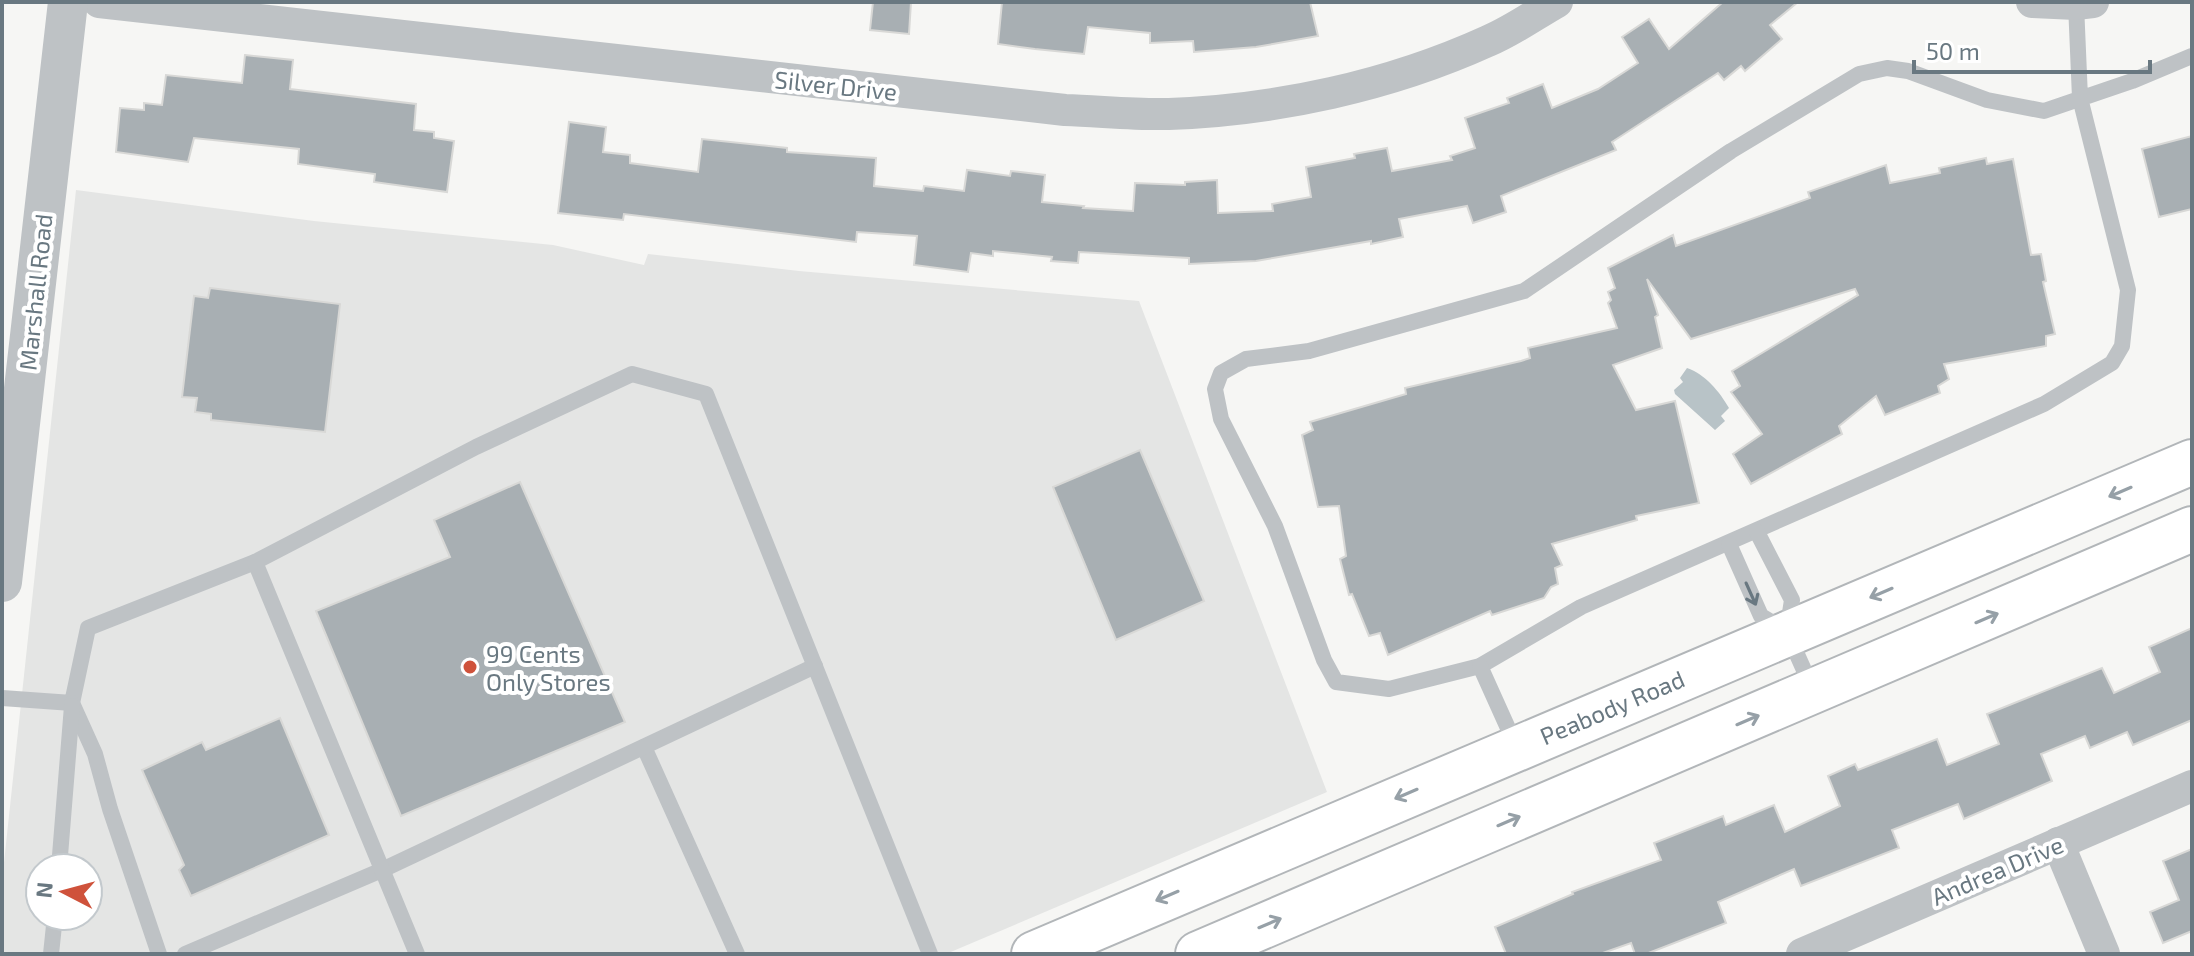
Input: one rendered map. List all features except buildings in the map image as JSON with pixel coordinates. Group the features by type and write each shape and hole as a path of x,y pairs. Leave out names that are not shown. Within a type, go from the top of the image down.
{"main road":[{"name":"Peabody Road","path":"1034,954 2192,462"},
{"path":"1198,954 2192,529"}],"street":[{"name":"Marshall Road","path":"2,582 68,2"},
{"name":"Silver Drive","path":"99,2 1065,110 1167,114 1237,109 1308,98 1396,76 1489,41 1557,2"},
{"path":"2032,2 2085,3"},
{"name":"Andrea Drive","path":"1802,954 2192,786"},
{"path":"2058,843 2104,954"}],"lane":[{"path":"2085,3 2080,98 2128,290 2122,346 2112,363 2044,404 1581,607 1480,666 1389,689 1336,682 1324,660 1275,526 1221,419 1215,389 1221,373 1246,359 1309,351 1524,291 1731,151 1859,74 1887,68 1908,71 1987,100 2044,111 2080,98 2132,81 2192,56"},
{"path":"60,852 72,703 88,628 255,562 476,447 632,374 706,394 930,954"},
{"path":"1757,532 1792,600 1787,632 1814,692"},
{"path":"1729,544 1761,616 1787,632"},
{"path":"255,562 417,954"},
{"path":"185,954 382,870 815,666"},
{"path":"1480,666 1517,747"},
{"path":"2,698 72,703"},
{"path":"72,703 95,754 110,809 159,954"},
{"path":"644,747 737,954"},
{"path":"51,954 53,932"}],"shaded area":[{"path":"76,190 314,221 553,245 644,265 648,254 799,271 1139,301 1327,792 946,954 2,954 2,881"},
{"path":"1687,368 1711,384 1729,408 1721,416 1725,421 1715,430 1675,394 1674,390 1683,382 1680,378"}],"place":[{"name":"99 Cents Only Stores","path":"470,667"}]}
